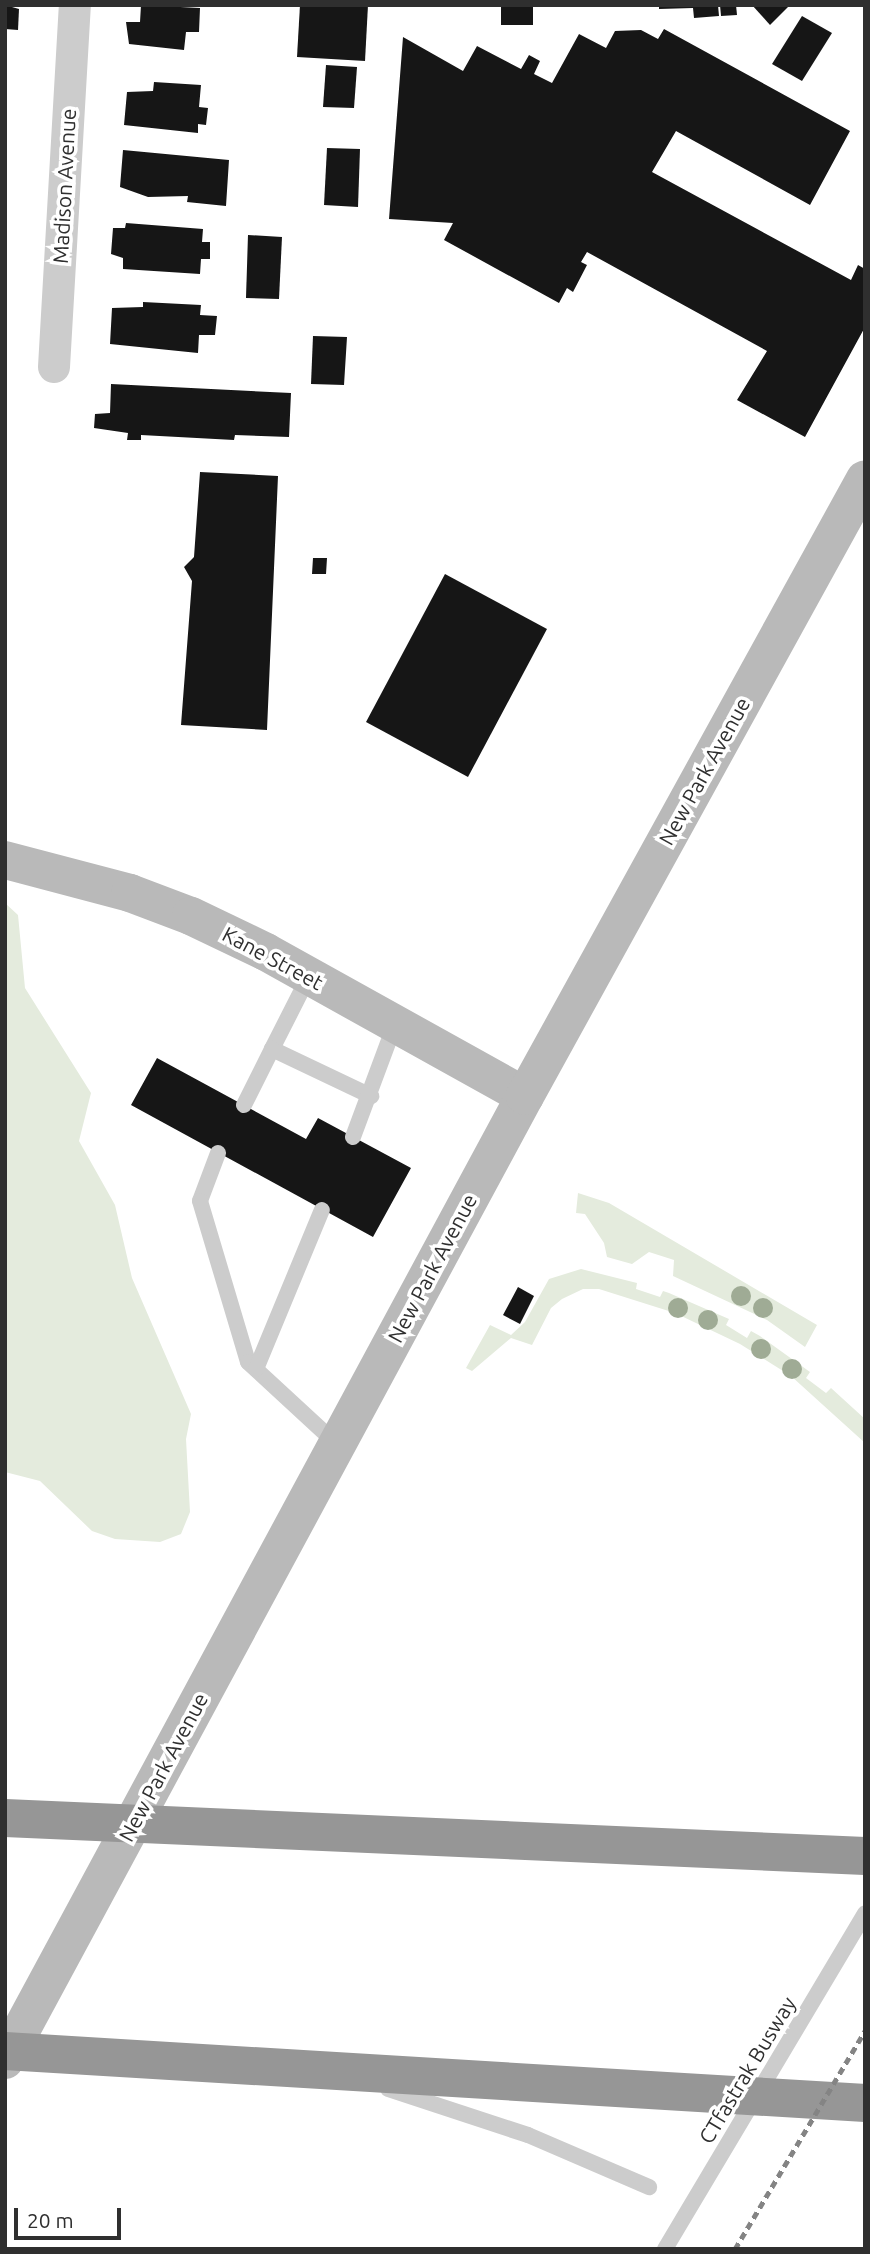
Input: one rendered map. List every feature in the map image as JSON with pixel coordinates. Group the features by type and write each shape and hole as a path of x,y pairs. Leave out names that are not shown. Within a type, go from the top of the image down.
{"highway":[{"path":"5,1818 865,1856"},
{"path":"5,2051 865,2103"}],"main road":[{"name":"New Park Avenue","path":"5,2060 525,1096 865,479"},
{"name":"Kane Street","path":"5,860 130,893 191,916 309,976 525,1096"}],"street":[{"name":"Madison Avenue","path":"54,367 75,5"}],"lane":[{"path":"244,1105 309,976"},
{"path":"353,1136 371,1096 395,1024"},
{"path":"272,1049 371,1096"},
{"path":"218,1153 200,1201 248,1362 337,1445"},
{"path":"256,1369 322,1210"},
{"name":"CTfastrak Busway","path":"665,2249 865,1913"},
{"path":"315,2070 479,2118 649,2187"}],"shaded area":[{"path":"5,903 18,915 25,988 91,1093 79,1141 115,1205 132,1278 191,1414 186,1439 190,1512 181,1534 160,1542 115,1539 92,1531 40,1481 5,1472"},
{"path":"578,1193 609,1203 817,1325 805,1347 767,1320 673,1276 674,1260 649,1252 632,1264 607,1257 604,1243 585,1214 576,1213"},
{"path":"581,1269 637,1283 636,1289 660,1297 663,1291 669,1293 729,1319 726,1325 747,1338 751,1331 760,1336 810,1372 806,1378 826,1393 831,1388 865,1419 865,1443 791,1376 740,1344 675,1313 599,1289 583,1289 562,1299 551,1308 532,1345 511,1338 472,1371 466,1368 490,1325 511,1335 525,1322 549,1279"}],"building":[{"path":"5,5 19,9 18,30 5,29"},
{"path":"141,5 200,8 199,32 186,32 184,50 129,44 126,22 140,22"},
{"path":"300,5 368,5 365,61 297,57"},
{"path":"501,5 533,5 533,25 501,25"},
{"path":"659,5 718,5 719,16 694,18 693,8 659,9"},
{"path":"720,5 736,5 737,15 721,16"},
{"path":"752,5 790,5 770,25"},
{"path":"802,16 832,33 802,81 772,64"},
{"path":"664,29 850,131 810,205 676,131 652,172 851,280 858,265 865,269 865,327 805,437 737,400 767,351 587,252 581,262 587,265 573,292 567,288 559,303 444,240 453,223 389,219 403,37 463,71 477,46 521,69 529,55 540,61 534,74 552,83 579,34 606,48 615,31 641,30 658,39"},
{"path":"326,65 357,67 354,108 323,107"},
{"path":"154,82 201,85 199,107 208,108 206,125 198,124 198,133 124,125 127,92 153,91"},
{"path":"327,148 360,149 358,207 324,205"},
{"path":"123,150 229,160 226,206 187,202 188,196 148,197 120,187"},
{"path":"126,223 203,229 202,242 210,242 210,259 201,259 200,274 123,269 123,258 111,254 113,228 125,228"},
{"path":"248,235 282,237 279,299 246,298"},
{"path":"143,302 201,305 200,315 217,316 215,335 199,335 198,353 110,344 112,308 143,307"},
{"path":"313,336 347,337 344,385 311,384"},
{"path":"111,384 291,393 289,437 235,435 234,440 141,435 141,440 127,440 128,433 94,428 95,414 110,413"},
{"path":"200,472 278,476 267,730 181,725 192,581 184,567 194,557"},
{"path":"313,558 327,558 326,574 312,574"},
{"path":"445,574 547,629 468,777 366,722"},
{"path":"157,1058 306,1139 318,1118 411,1168 373,1237 131,1105"},
{"path":"518,1287 534,1296 520,1324 503,1315"}],"railway":[{"path":"735,2249 865,2031"}]}
